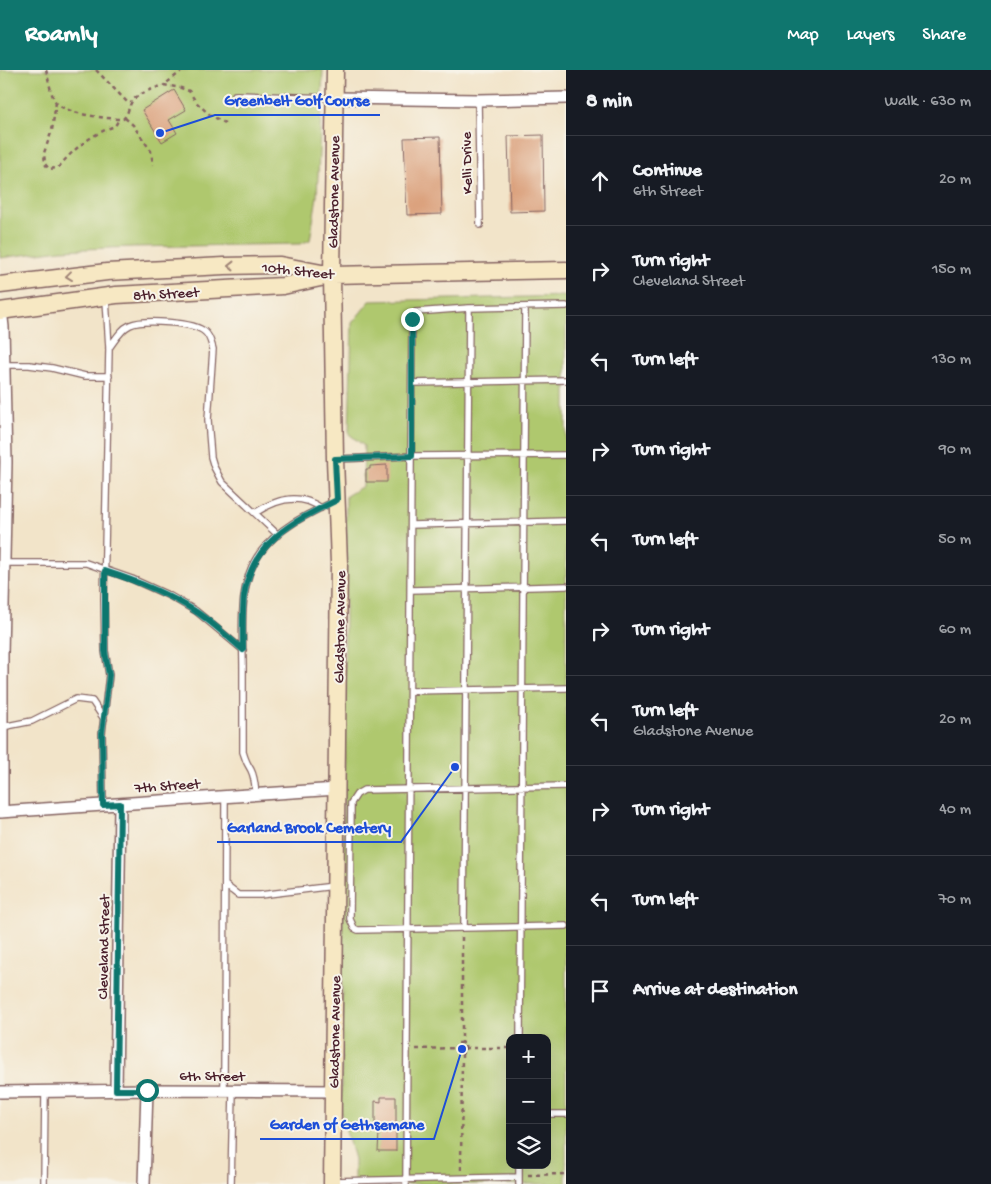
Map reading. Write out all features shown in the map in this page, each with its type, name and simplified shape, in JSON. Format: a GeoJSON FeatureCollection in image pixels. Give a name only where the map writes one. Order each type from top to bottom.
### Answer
{"type":"FeatureCollection","features":[{"type":"Feature","properties":{"kind":"street","name":"Gladstone Avenue"},"geometry":{"type":"LineString","coordinates":[[332,1182],[339,563],[332,275],[335,70]]}},
{"type":"Feature","properties":{"kind":"street"},"geometry":{"type":"LineString","coordinates":[[335,98],[478,100],[566,98]]}},
{"type":"Feature","properties":{"kind":"street","name":"10th Street"},"geometry":{"type":"LineString","coordinates":[[0,285],[106,272],[214,266],[280,265],[332,275],[566,270]]}},
{"type":"Feature","properties":{"kind":"street","name":"8th Street"},"geometry":{"type":"LineString","coordinates":[[0,310],[105,296],[283,286],[332,275]]}},
{"type":"Feature","properties":{"kind":"street"},"geometry":{"type":"LineString","coordinates":[[0,310],[4,365],[6,462],[1,812]]}},
{"type":"Feature","properties":{"kind":"street","name":"7th Street"},"geometry":{"type":"LineString","coordinates":[[1,812],[337,789]]}},
{"type":"Feature","properties":{"kind":"street","name":"Cleveland Street"},"geometry":{"type":"LineString","coordinates":[[116,1090],[120,804]]}},
{"type":"Feature","properties":{"kind":"street","name":"6th Street"},"geometry":{"type":"LineString","coordinates":[[0,1092],[116,1090],[333,1091]]}},
{"type":"Feature","properties":{"kind":"street"},"geometry":{"type":"LineString","coordinates":[[144,1184],[147,1090]]}},
{"type":"Feature","properties":{"kind":"lane"},"geometry":{"type":"LineString","coordinates":[[235,95],[335,98]]}},
{"type":"Feature","properties":{"kind":"lane","name":"Kelli Drive"},"geometry":{"type":"LineString","coordinates":[[478,100],[480,225]]}},
{"type":"Feature","properties":{"kind":"lane"},"geometry":{"type":"LineString","coordinates":[[103,805],[102,733],[109,675],[105,651],[109,348],[105,296]]}},
{"type":"Feature","properties":{"kind":"lane"},"geometry":{"type":"LineString","coordinates":[[406,1182],[412,319],[416,312],[469,308],[566,306]]}},
{"type":"Feature","properties":{"kind":"lane"},"geometry":{"type":"LineString","coordinates":[[520,1034],[525,307]]}},
{"type":"Feature","properties":{"kind":"lane"},"geometry":{"type":"LineString","coordinates":[[464,927],[469,308]]}},
{"type":"Feature","properties":{"kind":"lane"},"geometry":{"type":"LineString","coordinates":[[109,348],[121,332],[130,325],[177,323],[195,326],[205,332],[213,349],[208,420],[211,456],[217,475],[278,535]]}},
{"type":"Feature","properties":{"kind":"lane"},"geometry":{"type":"LineString","coordinates":[[4,365],[29,365],[85,376],[109,376]]}},
{"type":"Feature","properties":{"kind":"lane"},"geometry":{"type":"LineString","coordinates":[[412,383],[566,380]]}},
{"type":"Feature","properties":{"kind":"lane"},"geometry":{"type":"LineString","coordinates":[[335,459],[412,456],[565,456]]}},
{"type":"Feature","properties":{"kind":"lane"},"geometry":{"type":"LineString","coordinates":[[255,513],[270,504],[290,499],[313,502],[321,508]]}},
{"type":"Feature","properties":{"kind":"lane"},"geometry":{"type":"LineString","coordinates":[[256,795],[254,780],[245,762],[243,752],[244,596],[250,573],[259,554],[278,535],[309,514],[337,500]]}},
{"type":"Feature","properties":{"kind":"lane"},"geometry":{"type":"LineString","coordinates":[[411,525],[566,521]]}},
{"type":"Feature","properties":{"kind":"lane"},"geometry":{"type":"LineString","coordinates":[[4,563],[86,563],[132,579],[196,611],[243,650]]}},
{"type":"Feature","properties":{"kind":"lane"},"geometry":{"type":"LineString","coordinates":[[411,590],[566,586]]}},
{"type":"Feature","properties":{"kind":"lane"},"geometry":{"type":"LineString","coordinates":[[410,691],[566,688]]}},
{"type":"Feature","properties":{"kind":"lane"},"geometry":{"type":"LineString","coordinates":[[2,726],[32,721],[76,699],[92,701],[104,719]]}},
{"type":"Feature","properties":{"kind":"lane"},"geometry":{"type":"LineString","coordinates":[[566,786],[364,790],[357,794],[351,803],[350,919],[354,928],[358,930],[566,926]]}},
{"type":"Feature","properties":{"kind":"lane"},"geometry":{"type":"LineString","coordinates":[[225,797],[231,1184]]}},
{"type":"Feature","properties":{"kind":"lane"},"geometry":{"type":"LineString","coordinates":[[225,885],[238,894],[260,894],[336,885]]}},
{"type":"Feature","properties":{"kind":"lane"},"geometry":{"type":"LineString","coordinates":[[44,1184],[45,1091]]}},
{"type":"Feature","properties":{"kind":"lane"},"geometry":{"type":"LineString","coordinates":[[551,1114],[566,1114]]}},
{"type":"Feature","properties":{"kind":"lane"},"geometry":{"type":"LineString","coordinates":[[332,1182],[406,1182],[461,1178],[519,1179]]}},
{"type":"Feature","properties":{"kind":"path"},"geometry":{"type":"LineString","coordinates":[[46,70],[56,102],[52,130],[44,153],[45,164],[49,169],[58,168],[86,141],[102,131],[115,126],[119,119]]}},
{"type":"Feature","properties":{"kind":"path"},"geometry":{"type":"LineString","coordinates":[[96,70],[130,105]]}},
{"type":"Feature","properties":{"kind":"path"},"geometry":{"type":"LineString","coordinates":[[125,118],[134,99],[164,85],[183,70]]}},
{"type":"Feature","properties":{"kind":"path"},"geometry":{"type":"LineString","coordinates":[[164,85],[189,91],[210,115],[225,123]]}},
{"type":"Feature","properties":{"kind":"path"},"geometry":{"type":"LineString","coordinates":[[56,102],[66,109],[119,119],[125,118]]}},
{"type":"Feature","properties":{"kind":"path"},"geometry":{"type":"LineString","coordinates":[[125,118],[133,125],[151,151],[153,165]]}},
{"type":"Feature","properties":{"kind":"path"},"geometry":{"type":"LineString","coordinates":[[461,1178],[462,1053],[465,1053],[465,1043],[462,1043],[462,937],[464,927]]}},
{"type":"Feature","properties":{"kind":"path"},"geometry":{"type":"LineString","coordinates":[[462,1043],[458,1043],[458,1053],[462,1053]]}},
{"type":"Feature","properties":{"kind":"path"},"geometry":{"type":"LineString","coordinates":[[407,1049],[458,1048]]}},
{"type":"Feature","properties":{"kind":"path"},"geometry":{"type":"LineString","coordinates":[[465,1048],[506,1048]]}},
{"type":"Feature","properties":{"kind":"path"},"geometry":{"type":"LineString","coordinates":[[519,1179],[566,1174]]}},
{"type":"Feature","properties":{"kind":"green space"},"geometry":{"type":"Polygon","coordinates":[[[0,70],[323,70],[317,196],[310,240],[300,244],[61,250],[0,258],[0,70]]]}},
{"type":"Feature","properties":{"kind":"green space"},"geometry":{"type":"Polygon","coordinates":[[[566,296],[566,1184],[354,1184],[354,1159],[341,1114],[346,496],[363,486],[364,446],[349,434],[352,323],[370,301],[566,296]]]}},
{"type":"Feature","properties":{"kind":"building"},"geometry":{"type":"Polygon","coordinates":[[[174,90],[186,110],[169,120],[177,133],[162,142],[142,110],[174,90]]]}},
{"type":"Feature","properties":{"kind":"building"},"geometry":{"type":"Polygon","coordinates":[[[543,135],[544,211],[510,212],[508,136],[543,135]]]}},
{"type":"Feature","properties":{"kind":"building"},"geometry":{"type":"Polygon","coordinates":[[[440,137],[442,214],[407,215],[404,138],[440,137]]]}},
{"type":"Feature","properties":{"kind":"building"},"geometry":{"type":"Polygon","coordinates":[[[387,465],[387,482],[366,482],[366,469],[370,469],[370,466],[387,465]]]}},
{"type":"Feature","properties":{"kind":"building"},"geometry":{"type":"Polygon","coordinates":[[[381,1097],[396,1097],[396,1151],[378,1151],[379,1132],[375,1132],[375,1101],[381,1102],[381,1097]]]}},
{"type":"Feature","properties":{"kind":"place","name":"Greenbelt Golf Course"},"geometry":{"type":"Point","coordinates":[160,133]}},
{"type":"Feature","properties":{"kind":"place","name":"Garland Brook Cemetery"},"geometry":{"type":"Point","coordinates":[455,767]}},
{"type":"Feature","properties":{"kind":"place","name":"Garden of Gethsemane"},"geometry":{"type":"Point","coordinates":[462,1049]}},
{"type":"Feature","properties":{"kind":"route"},"geometry":{"type":"LineString","coordinates":[[147,1090],[116,1090],[120,804],[103,805],[102,733],[109,675],[105,651],[105,571],[132,579],[170,596],[196,611],[243,650],[244,596],[254,563],[265,547],[284,530],[309,514],[337,500],[335,459],[412,456],[412,319]]}}]}
